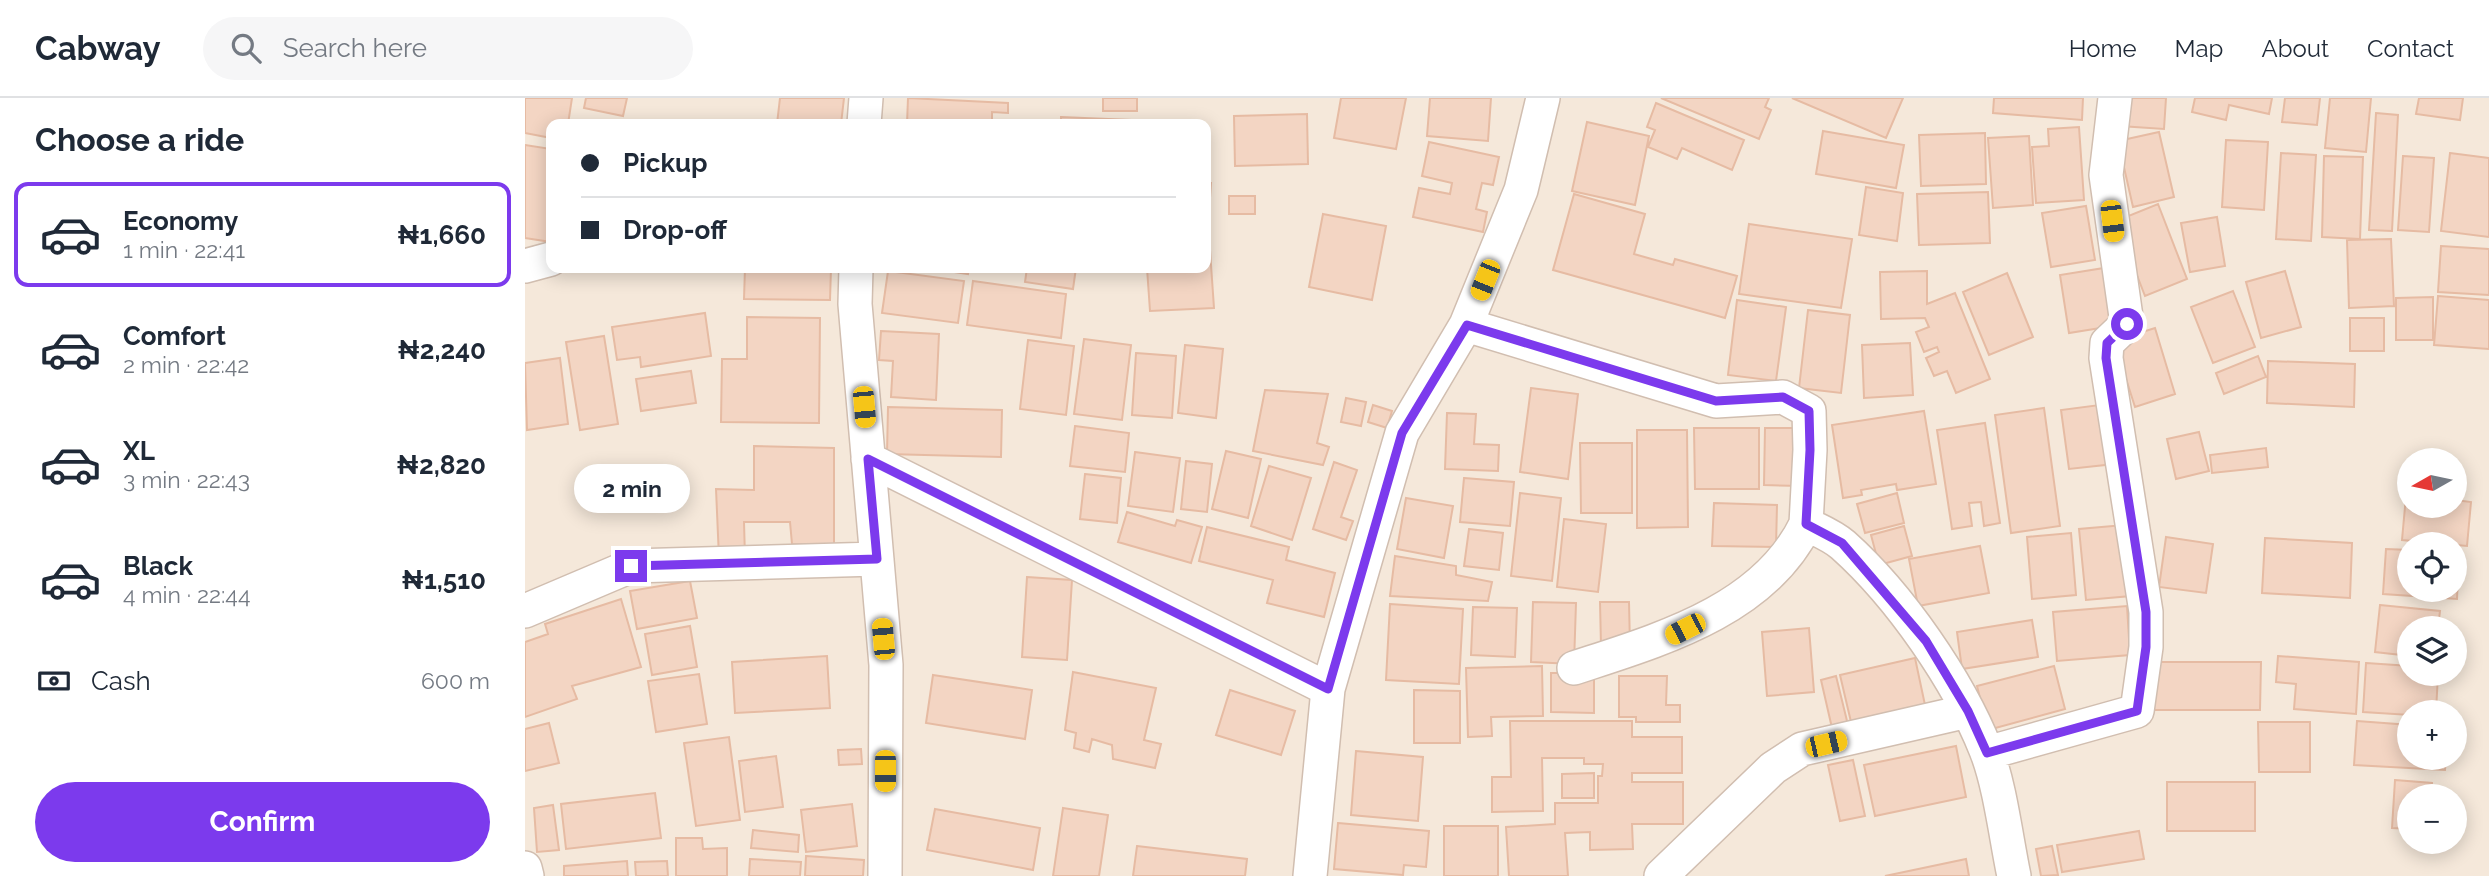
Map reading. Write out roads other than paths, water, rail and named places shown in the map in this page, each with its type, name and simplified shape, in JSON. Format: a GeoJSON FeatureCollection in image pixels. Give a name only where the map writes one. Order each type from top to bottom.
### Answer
{"type":"FeatureCollection","features":[{"type":"Feature","properties":{"kind":"street"},"geometry":{"type":"LineString","coordinates":[[864,119],[866,98]]}},
{"type":"Feature","properties":{"kind":"street"},"geometry":{"type":"LineString","coordinates":[[1310,876],[1328,689],[1402,433],[1467,325],[1521,190],[1543,98]]}},
{"type":"Feature","properties":{"kind":"street"},"geometry":{"type":"LineString","coordinates":[[1987,753],[2137,711],[2146,647],[2146,612],[2106,358],[2107,343],[2127,324],[2106,175],[2115,98]]}},
{"type":"Feature","properties":{"kind":"street"},"geometry":{"type":"LineString","coordinates":[[525,266],[546,260]]}},
{"type":"Feature","properties":{"kind":"street"},"geometry":{"type":"LineString","coordinates":[[856,273],[855,304],[885,666],[884,876]]}},
{"type":"Feature","properties":{"kind":"street"},"geometry":{"type":"LineString","coordinates":[[1467,325],[1716,401],[1783,397],[1809,411],[1806,524],[1777,568],[1723,609],[1665,639],[1574,668]]}},
{"type":"Feature","properties":{"kind":"street"},"geometry":{"type":"LineString","coordinates":[[868,459],[1328,689]]}},
{"type":"Feature","properties":{"kind":"street"},"geometry":{"type":"LineString","coordinates":[[1806,524],[1842,543],[1874,578],[1926,641],[1968,711],[1987,753],[2014,876]]}},
{"type":"Feature","properties":{"kind":"street"},"geometry":{"type":"LineString","coordinates":[[525,611],[631,566],[877,559]]}},
{"type":"Feature","properties":{"kind":"street"},"geometry":{"type":"LineString","coordinates":[[1661,876],[1773,768],[1802,749],[1968,711]]}},
{"type":"Feature","properties":{"kind":"street"},"geometry":{"type":"LineString","coordinates":[[525,868],[527,876]]}}]}
